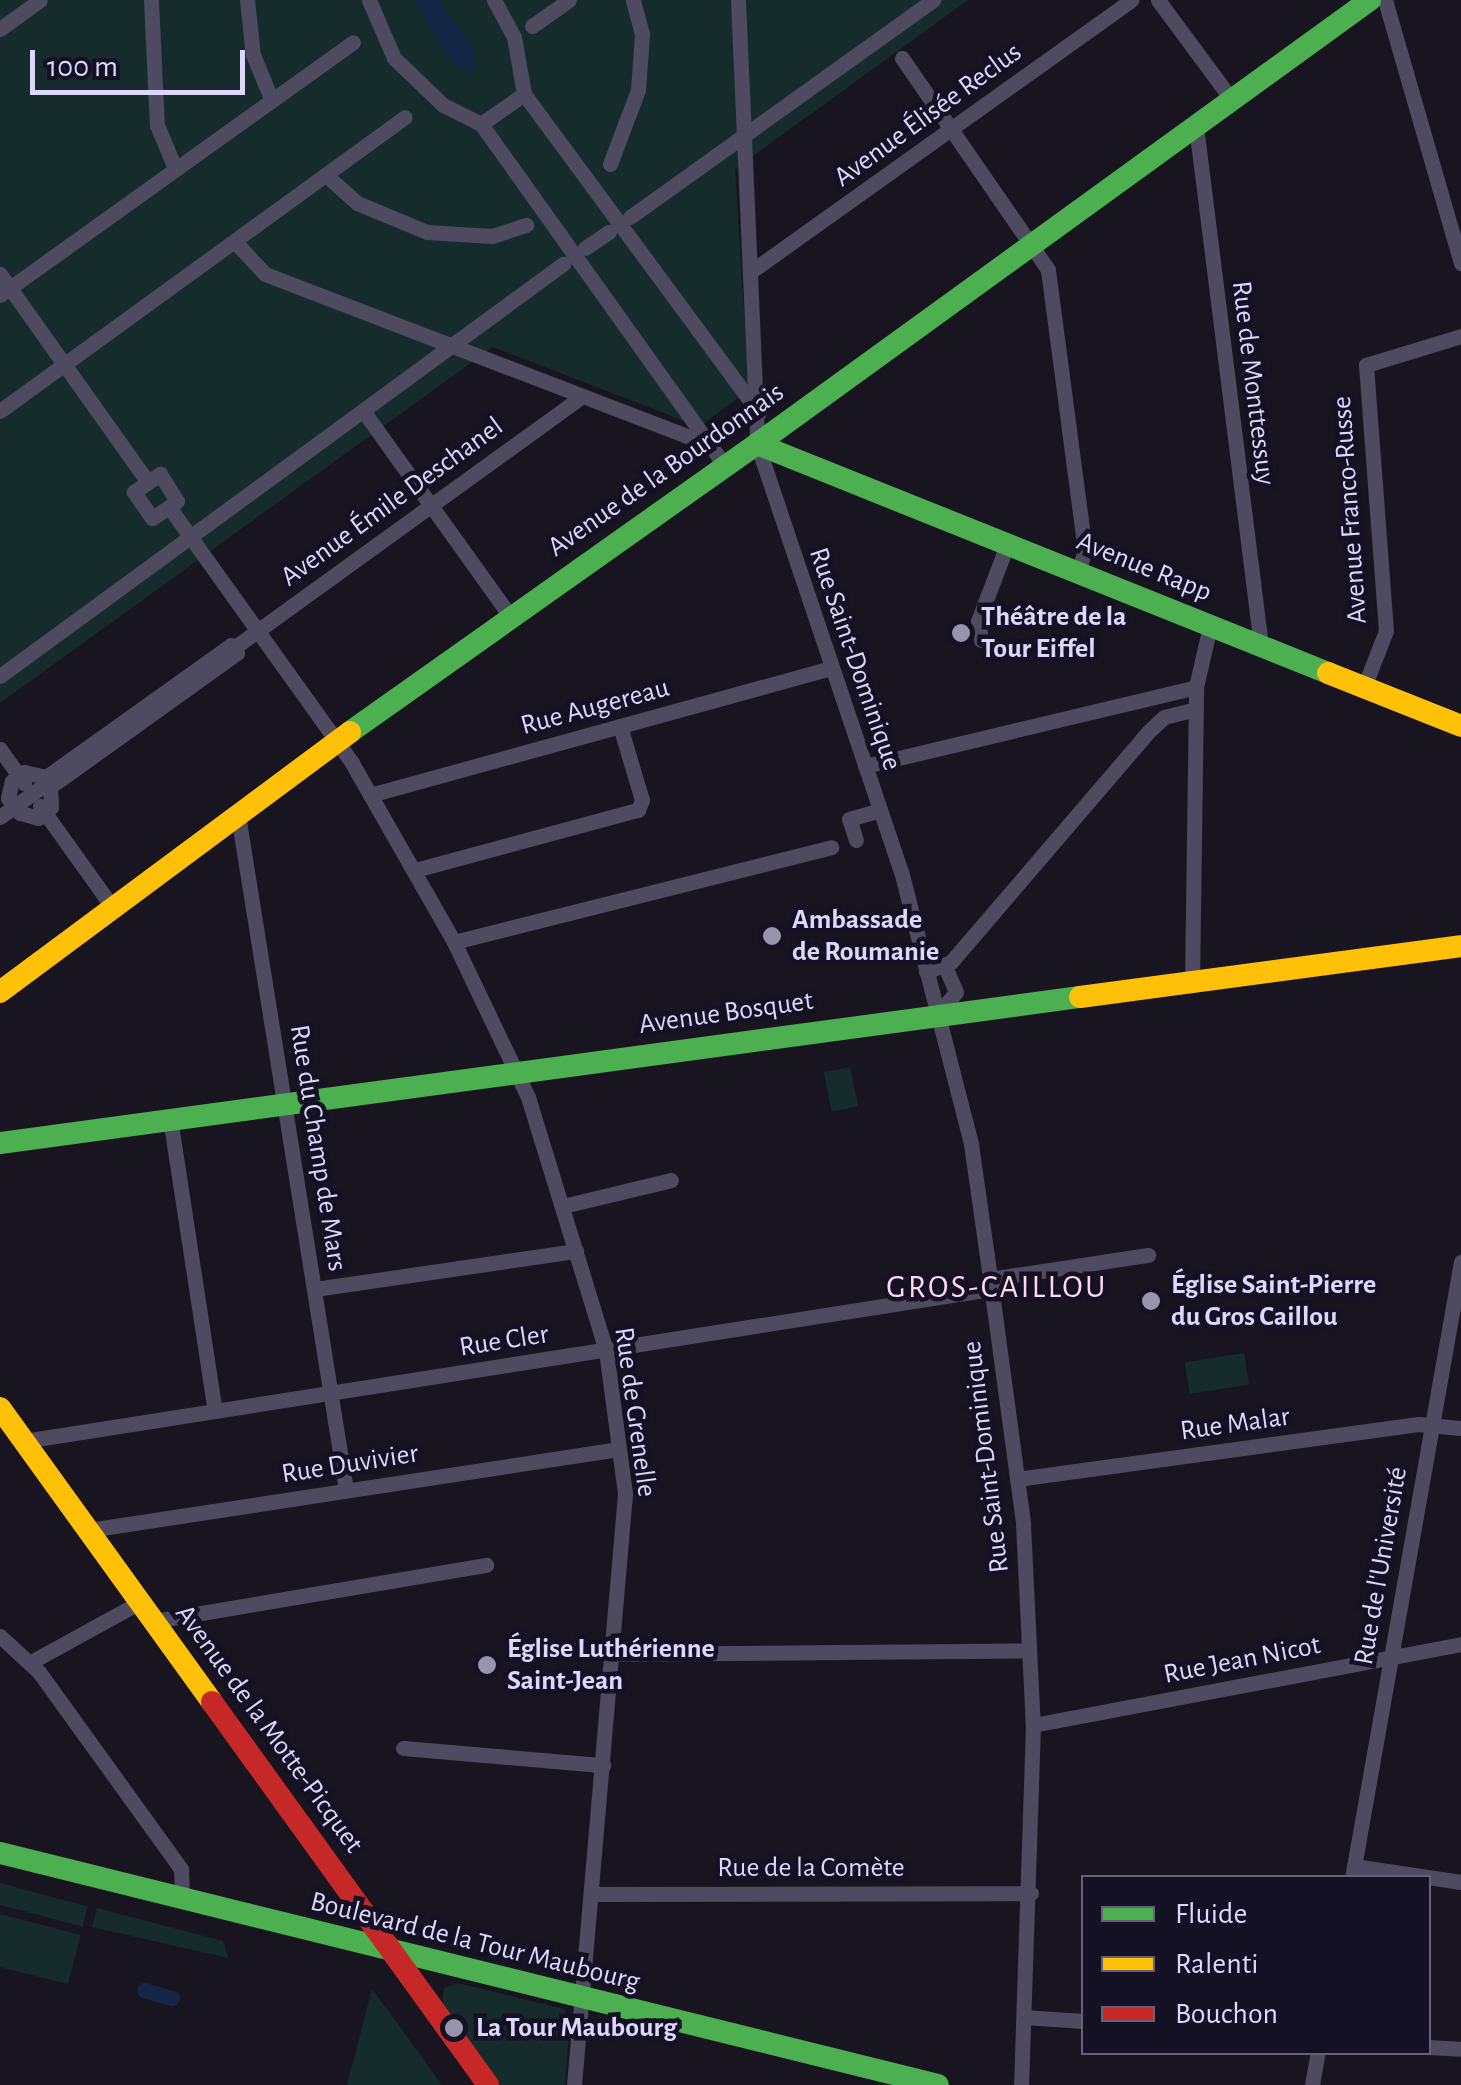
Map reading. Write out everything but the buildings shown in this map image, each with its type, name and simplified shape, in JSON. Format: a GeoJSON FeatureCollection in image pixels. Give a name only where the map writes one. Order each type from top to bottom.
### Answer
{"type":"FeatureCollection","features":[{"type":"Feature","properties":{"kind":"main road","name":"Avenue de la Bourdonnais"},"geometry":{"type":"LineString","coordinates":[[0,992],[338,741],[757,444],[1370,0]]}},
{"type":"Feature","properties":{"kind":"main road","name":"Avenue Rapp"},"geometry":{"type":"LineString","coordinates":[[757,444],[1007,546],[1081,562],[1210,626],[1261,646],[1368,676],[1461,726]]}},
{"type":"Feature","properties":{"kind":"main road","name":"Avenue Bosquet"},"geometry":{"type":"LineString","coordinates":[[0,1143],[1461,946]]}},
{"type":"Feature","properties":{"kind":"main road","name":"Avenue de la Motte-Picquet"},"geometry":{"type":"LineString","coordinates":[[0,1408],[488,2085]]}},
{"type":"Feature","properties":{"kind":"main road","name":"Boulevard de la Tour Maubourg"},"geometry":{"type":"LineString","coordinates":[[0,1853],[394,1954],[938,2085]]}},
{"type":"Feature","properties":{"kind":"street"},"geometry":{"type":"LineString","coordinates":[[0,28],[40,0]]}},
{"type":"Feature","properties":{"kind":"street"},"geometry":{"type":"LineString","coordinates":[[151,0],[157,125],[175,168]]}},
{"type":"Feature","properties":{"kind":"street"},"geometry":{"type":"LineString","coordinates":[[247,0],[254,55],[272,98]]}},
{"type":"Feature","properties":{"kind":"street"},"geometry":{"type":"LineString","coordinates":[[369,0],[382,38],[408,74],[443,105],[481,124],[725,466]]}},
{"type":"Feature","properties":{"kind":"street"},"geometry":{"type":"LineString","coordinates":[[494,0],[514,37],[524,94],[759,413]]}},
{"type":"Feature","properties":{"kind":"street"},"geometry":{"type":"LineString","coordinates":[[532,26],[569,0]]}},
{"type":"Feature","properties":{"kind":"street"},"geometry":{"type":"LineString","coordinates":[[610,164],[638,90],[642,34],[633,0]]}},
{"type":"Feature","properties":{"kind":"street"},"geometry":{"type":"LineString","coordinates":[[738,0],[754,270],[757,444]]}},
{"type":"Feature","properties":{"kind":"street"},"geometry":{"type":"LineString","coordinates":[[630,217],[933,0]]}},
{"type":"Feature","properties":{"kind":"street","name":"Avenue Élisée Reclus"},"geometry":{"type":"LineString","coordinates":[[754,270],[1132,0]]}},
{"type":"Feature","properties":{"kind":"street"},"geometry":{"type":"LineString","coordinates":[[1158,0],[1232,100]]}},
{"type":"Feature","properties":{"kind":"street"},"geometry":{"type":"LineString","coordinates":[[1385,0],[1461,264]]}},
{"type":"Feature","properties":{"kind":"street"},"geometry":{"type":"LineString","coordinates":[[169,506],[152,518],[134,492],[148,482],[3,286],[352,42]]}},
{"type":"Feature","properties":{"kind":"street"},"geometry":{"type":"LineString","coordinates":[[902,58],[1034,242],[1048,270],[1081,562]]}},
{"type":"Feature","properties":{"kind":"street"},"geometry":{"type":"LineString","coordinates":[[481,124],[524,94]]}},
{"type":"Feature","properties":{"kind":"street"},"geometry":{"type":"LineString","coordinates":[[0,411],[406,117]]}},
{"type":"Feature","properties":{"kind":"street","name":"Rue de Monttessuy"},"geometry":{"type":"LineString","coordinates":[[1196,126],[1261,646]]}},
{"type":"Feature","properties":{"kind":"street"},"geometry":{"type":"LineString","coordinates":[[327,176],[357,203],[427,232],[492,236],[526,225]]}},
{"type":"Feature","properties":{"kind":"street"},"geometry":{"type":"LineString","coordinates":[[585,248],[608,232]]}},
{"type":"Feature","properties":{"kind":"street"},"geometry":{"type":"LineString","coordinates":[[235,242],[265,274],[710,446]]}},
{"type":"Feature","properties":{"kind":"street"},"geometry":{"type":"LineString","coordinates":[[0,676],[563,264]]}},
{"type":"Feature","properties":{"kind":"street","name":"Avenue Franco-Russe"},"geometry":{"type":"LineString","coordinates":[[1368,676],[1386,632],[1366,365],[1461,336]]}},
{"type":"Feature","properties":{"kind":"street","name":"Avenue Émile Deschanel"},"geometry":{"type":"LineString","coordinates":[[0,817],[581,398]]}},
{"type":"Feature","properties":{"kind":"street"},"geometry":{"type":"LineString","coordinates":[[364,412],[511,616]]}},
{"type":"Feature","properties":{"kind":"street","name":"Rue Saint-Dominique"},"geometry":{"type":"LineString","coordinates":[[757,444],[880,810],[973,1155],[1017,1479],[1033,1725],[1031,1893],[1021,2085]]}},
{"type":"Feature","properties":{"kind":"street","name":"Rue de Grenelle"},"geometry":{"type":"LineString","coordinates":[[148,482],[160,474],[177,501],[169,506],[338,741],[454,942],[528,1097],[606,1351],[626,1494],[574,2085]]}},
{"type":"Feature","properties":{"kind":"street"},"geometry":{"type":"LineString","coordinates":[[981,640],[978,622],[1007,546]]}},
{"type":"Feature","properties":{"kind":"street"},"geometry":{"type":"LineString","coordinates":[[1192,983],[1196,687],[1210,626]]}},
{"type":"Feature","properties":{"kind":"street","name":"Avenue Émile Deschanel"},"geometry":{"type":"LineString","coordinates":[[19,776],[46,777],[233,648]]}},
{"type":"Feature","properties":{"kind":"street","name":"Avenue Émile Deschanel"},"geometry":{"type":"LineString","coordinates":[[45,812],[51,807],[50,787],[237,652],[233,648]]}},
{"type":"Feature","properties":{"kind":"street","name":"Rue Augereau"},"geometry":{"type":"LineString","coordinates":[[370,795],[832,668]]}},
{"type":"Feature","properties":{"kind":"street"},"geometry":{"type":"LineString","coordinates":[[865,766],[1196,687]]}},
{"type":"Feature","properties":{"kind":"street"},"geometry":{"type":"LineString","coordinates":[[1141,700],[1150,731]]}},
{"type":"Feature","properties":{"kind":"street"},"geometry":{"type":"LineString","coordinates":[[926,972],[946,968],[1164,716],[1196,708]]}},
{"type":"Feature","properties":{"kind":"street"},"geometry":{"type":"LineString","coordinates":[[415,870],[638,810],[642,800],[620,726]]}},
{"type":"Feature","properties":{"kind":"street"},"geometry":{"type":"LineString","coordinates":[[0,750],[113,908]]}},
{"type":"Feature","properties":{"kind":"street"},"geometry":{"type":"LineString","coordinates":[[19,776],[8,798],[14,806],[38,818],[45,812]]}},
{"type":"Feature","properties":{"kind":"street"},"geometry":{"type":"LineString","coordinates":[[856,840],[849,819],[880,810]]}},
{"type":"Feature","properties":{"kind":"street","name":"Rue du Champ de Mars"},"geometry":{"type":"LineString","coordinates":[[238,814],[346,1490]]}},
{"type":"Feature","properties":{"kind":"street"},"geometry":{"type":"LineString","coordinates":[[454,942],[832,846]]}},
{"type":"Feature","properties":{"kind":"street"},"geometry":{"type":"LineString","coordinates":[[936,1016],[956,992],[946,968]]}},
{"type":"Feature","properties":{"kind":"street"},"geometry":{"type":"LineString","coordinates":[[170,1118],[215,1412]]}},
{"type":"Feature","properties":{"kind":"street"},"geometry":{"type":"LineString","coordinates":[[563,1206],[671,1180]]}},
{"type":"Feature","properties":{"kind":"street"},"geometry":{"type":"LineString","coordinates":[[315,1289],[576,1252]]}},
{"type":"Feature","properties":{"kind":"street","name":"Rue Cler"},"geometry":{"type":"LineString","coordinates":[[24,1441],[606,1351],[1148,1255]]}},
{"type":"Feature","properties":{"kind":"street","name":"Rue de l'Université"},"geometry":{"type":"LineString","coordinates":[[1353,1872],[1461,1262]]}},
{"type":"Feature","properties":{"kind":"street","name":"Rue Malar"},"geometry":{"type":"LineString","coordinates":[[1017,1479],[1432,1424],[1461,1428]]}},
{"type":"Feature","properties":{"kind":"street","name":"Rue Duvivier"},"geometry":{"type":"LineString","coordinates":[[88,1530],[619,1449]]}},
{"type":"Feature","properties":{"kind":"street"},"geometry":{"type":"LineString","coordinates":[[154,1622],[486,1565]]}},
{"type":"Feature","properties":{"kind":"street"},"geometry":{"type":"LineString","coordinates":[[31,1662],[140,1602]]}},
{"type":"Feature","properties":{"kind":"street"},"geometry":{"type":"LineString","coordinates":[[0,1636],[31,1662],[181,1869],[182,1900]]}},
{"type":"Feature","properties":{"kind":"street","name":"Rue Jean Nicot"},"geometry":{"type":"LineString","coordinates":[[1033,1725],[1461,1644]]}},
{"type":"Feature","properties":{"kind":"street"},"geometry":{"type":"LineString","coordinates":[[612,1654],[1029,1650]]}},
{"type":"Feature","properties":{"kind":"street"},"geometry":{"type":"LineString","coordinates":[[403,1748],[603,1765]]}},
{"type":"Feature","properties":{"kind":"street"},"geometry":{"type":"LineString","coordinates":[[1353,1872],[1385,1875]]}},
{"type":"Feature","properties":{"kind":"street"},"geometry":{"type":"LineString","coordinates":[[1431,1879],[1461,1882]]}},
{"type":"Feature","properties":{"kind":"street","name":"Rue de la Comète"},"geometry":{"type":"LineString","coordinates":[[592,1894],[1031,1893]]}},
{"type":"Feature","properties":{"kind":"street"},"geometry":{"type":"LineString","coordinates":[[1024,2017],[1081,2021]]}},
{"type":"Feature","properties":{"kind":"street"},"geometry":{"type":"LineString","coordinates":[[1431,2047],[1461,2049]]}},
{"type":"Feature","properties":{"kind":"street"},"geometry":{"type":"LineString","coordinates":[[1312,2085],[1317,2055]]}},
{"type":"Feature","properties":{"kind":"green space"},"geometry":{"type":"Polygon","coordinates":[[[0,0],[968,0],[735,169],[749,389],[700,427],[493,347],[0,703],[0,0]]]}},
{"type":"Feature","properties":{"kind":"green space"},"geometry":{"type":"Polygon","coordinates":[[[850,1067],[858,1106],[832,1112],[824,1073],[850,1067]]]}},
{"type":"Feature","properties":{"kind":"green space"},"geometry":{"type":"Polygon","coordinates":[[[1244,1353],[1249,1385],[1190,1394],[1185,1362],[1244,1353]]]}},
{"type":"Feature","properties":{"kind":"green space"},"geometry":{"type":"Polygon","coordinates":[[[0,1883],[88,1907],[82,1927],[0,1905],[0,1883]]]}},
{"type":"Feature","properties":{"kind":"green space"},"geometry":{"type":"Polygon","coordinates":[[[97,1908],[223,1941],[228,1958],[92,1927],[97,1908]]]}},
{"type":"Feature","properties":{"kind":"green space"},"geometry":{"type":"Polygon","coordinates":[[[0,1914],[81,1935],[68,1984],[0,1967],[0,1914]]]}},
{"type":"Feature","properties":{"kind":"green space"},"geometry":{"type":"Polygon","coordinates":[[[458,1983],[564,2009],[570,2021],[565,2085],[501,2085],[442,2003],[444,1988],[458,1983]]]}},
{"type":"Feature","properties":{"kind":"green space"},"geometry":{"type":"Polygon","coordinates":[[[372,1989],[403,2031],[442,2085],[347,2085],[372,1989]]]}},
{"type":"Feature","properties":{"kind":"water"},"geometry":{"type":"Polygon","coordinates":[[[414,0],[439,0],[473,46],[475,72],[452,62],[414,0]]]}},
{"type":"Feature","properties":{"kind":"waterway"},"geometry":{"type":"LineString","coordinates":[[144,1990],[172,1998]]}},
{"type":"Feature","properties":{"kind":"traffic: fast"},"geometry":{"type":"LineString","coordinates":[[757,444],[1370,0]]}},
{"type":"Feature","properties":{"kind":"traffic: fast"},"geometry":{"type":"LineString","coordinates":[[350,732],[757,444],[1328,673]]}},
{"type":"Feature","properties":{"kind":"traffic: fast"},"geometry":{"type":"LineString","coordinates":[[0,1143],[1080,997]]}},
{"type":"Feature","properties":{"kind":"traffic: fast"},"geometry":{"type":"LineString","coordinates":[[0,1853],[938,2085]]}},
{"type":"Feature","properties":{"kind":"traffic: slow"},"geometry":{"type":"LineString","coordinates":[[1328,673],[1461,726]]}},
{"type":"Feature","properties":{"kind":"traffic: slow"},"geometry":{"type":"LineString","coordinates":[[0,992],[350,732]]}},
{"type":"Feature","properties":{"kind":"traffic: slow"},"geometry":{"type":"LineString","coordinates":[[1080,997],[1461,946]]}},
{"type":"Feature","properties":{"kind":"traffic: slow"},"geometry":{"type":"LineString","coordinates":[[0,1408],[212,1702]]}},
{"type":"Feature","properties":{"kind":"traffic: jam"},"geometry":{"type":"LineString","coordinates":[[212,1702],[488,2085]]}},
{"type":"Feature","properties":{"kind":"place","name":"Théâtre de la Tour Eiffel"},"geometry":{"type":"Point","coordinates":[961,633]}},
{"type":"Feature","properties":{"kind":"place","name":"Ambassade de Roumanie"},"geometry":{"type":"Point","coordinates":[772,936]}},
{"type":"Feature","properties":{"kind":"place","name":"Église Saint-Pierre du Gros Caillou"},"geometry":{"type":"Point","coordinates":[1151,1301]}},
{"type":"Feature","properties":{"kind":"place","name":"Église Luthérienne Saint-Jean"},"geometry":{"type":"Point","coordinates":[487,1665]}},
{"type":"Feature","properties":{"kind":"place","name":"La Tour Maubourg"},"geometry":{"type":"Point","coordinates":[454,2028]}},
{"type":"Feature","properties":{"kind":"district","name":"GROS-CAILLOU"},"geometry":{"type":"Point","coordinates":[997,1287]}}]}
